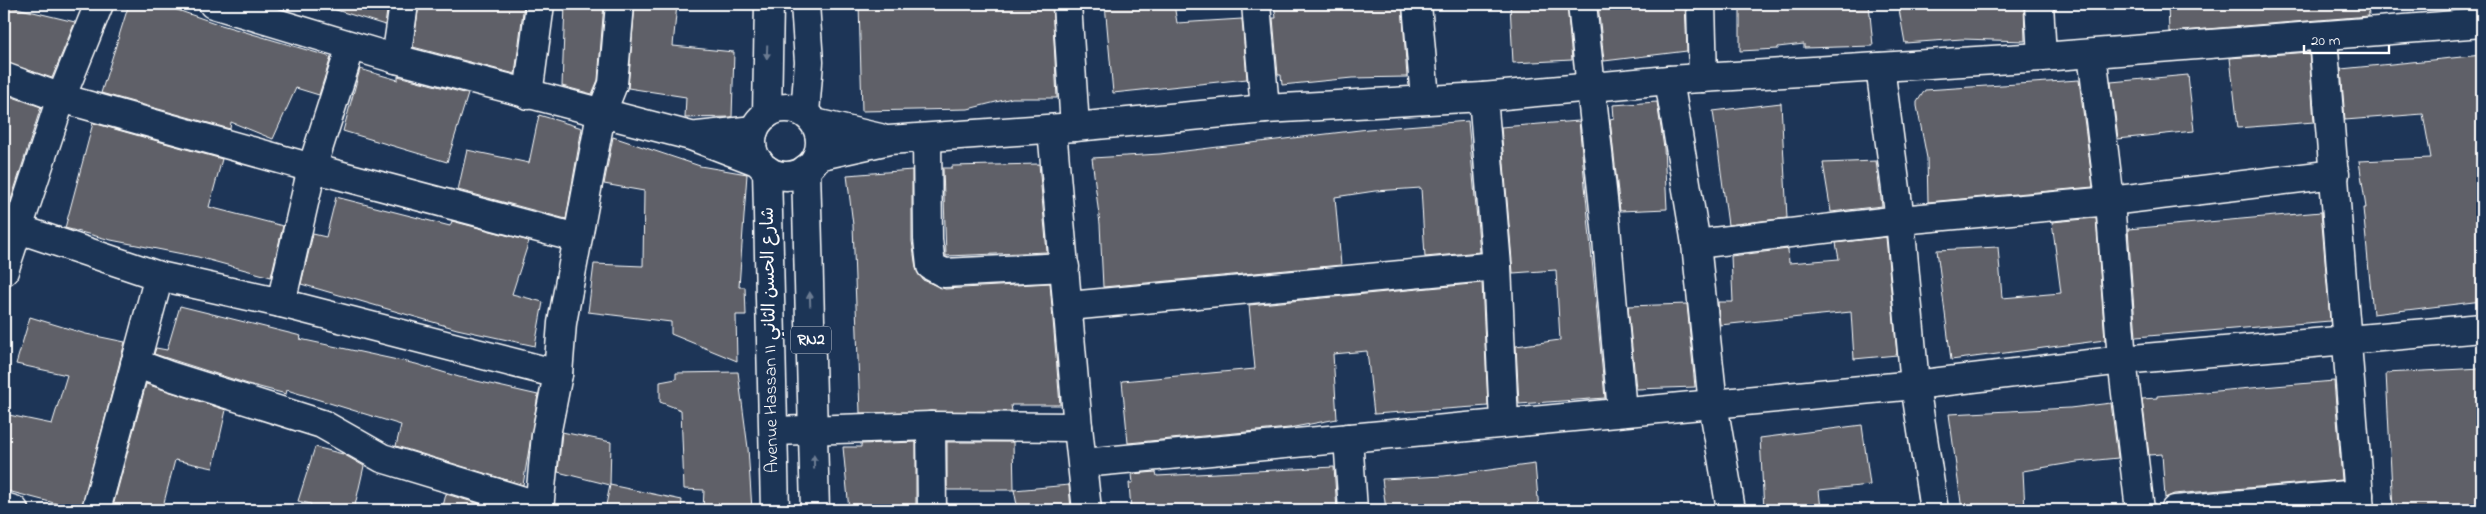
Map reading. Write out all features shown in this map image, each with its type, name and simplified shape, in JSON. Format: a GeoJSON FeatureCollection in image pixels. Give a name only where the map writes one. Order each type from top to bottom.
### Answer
{"type":"FeatureCollection","features":[{"type":"Feature","properties":{"kind":"street"},"geometry":{"type":"LineString","coordinates":[[4,271],[10,227],[99,4]]}},
{"type":"Feature","properties":{"kind":"street"},"geometry":{"type":"LineString","coordinates":[[213,4],[247,9],[351,46],[396,59],[691,136],[763,166],[777,174],[787,176],[811,163],[889,140],[1064,128],[1265,109],[1483,97],[1669,80],[2092,54],[2482,23]]}},
{"type":"Feature","properties":{"kind":"street"},"geometry":{"type":"LineString","coordinates":[[396,59],[404,4]]}},
{"type":"Feature","properties":{"kind":"street"},"geometry":{"type":"LineString","coordinates":[[528,95],[540,4]]}},
{"type":"Feature","properties":{"kind":"street"},"geometry":{"type":"LineString","coordinates":[[134,363],[322,424],[382,458],[539,508],[546,435],[558,374],[562,323],[601,114],[613,84],[620,4]]}},
{"type":"Feature","properties":{"kind":"street","name":"RN2"},"geometry":{"type":"LineString","coordinates":[[763,166],[753,147],[760,122],[769,4]]}},
{"type":"Feature","properties":{"kind":"street","name":"RN2"},"geometry":{"type":"LineString","coordinates":[[805,4],[810,118],[819,134],[811,163],[815,510]]}},
{"type":"Feature","properties":{"kind":"street"},"geometry":{"type":"LineString","coordinates":[[1067,4],[1064,128],[1066,267],[1078,427],[1088,510]]}},
{"type":"Feature","properties":{"kind":"street"},"geometry":{"type":"LineString","coordinates":[[1256,4],[1265,109]]}},
{"type":"Feature","properties":{"kind":"street"},"geometry":{"type":"LineString","coordinates":[[1417,4],[1425,99]]}},
{"type":"Feature","properties":{"kind":"street"},"geometry":{"type":"LineString","coordinates":[[1582,4],[1606,227],[1622,412]]}},
{"type":"Feature","properties":{"kind":"street"},"geometry":{"type":"LineString","coordinates":[[1701,4],[1704,78]]}},
{"type":"Feature","properties":{"kind":"street"},"geometry":{"type":"LineString","coordinates":[[2039,4],[2042,57]]}},
{"type":"Feature","properties":{"kind":"street"},"geometry":{"type":"LineString","coordinates":[[2175,510],[2359,502],[2323,37]]}},
{"type":"Feature","properties":{"kind":"street"},"geometry":{"type":"LineString","coordinates":[[281,303],[312,168],[351,46]]}},
{"type":"Feature","properties":{"kind":"street"},"geometry":{"type":"LineString","coordinates":[[2092,54],[2110,201],[2122,360],[2140,510]]}},
{"type":"Feature","properties":{"kind":"street"},"geometry":{"type":"LineString","coordinates":[[1880,67],[1900,220],[1915,385],[1934,510]]}},
{"type":"Feature","properties":{"kind":"street"},"geometry":{"type":"LineString","coordinates":[[4,77],[61,98],[312,168],[578,238]]}},
{"type":"Feature","properties":{"kind":"street"},"geometry":{"type":"LineString","coordinates":[[1669,80],[1696,244],[1713,404],[1731,510]]}},
{"type":"Feature","properties":{"kind":"street"},"geometry":{"type":"LineString","coordinates":[[1483,97],[1497,266],[1504,422]]}},
{"type":"Feature","properties":{"kind":"street"},"geometry":{"type":"LineString","coordinates":[[691,136],[760,122],[779,108],[793,108],[810,118],[889,140]]}},
{"type":"Feature","properties":{"kind":"street"},"geometry":{"type":"LineString","coordinates":[[927,138],[928,239],[931,266],[944,273],[1066,267]]}},
{"type":"Feature","properties":{"kind":"street","name":"Avenue Hassan II شارع الحسن الثاني"},"geometry":{"type":"LineString","coordinates":[[763,166],[774,431],[775,510]]}},
{"type":"Feature","properties":{"kind":"street"},"geometry":{"type":"LineString","coordinates":[[1696,244],[1900,220],[2110,201],[2335,174]]}},
{"type":"Feature","properties":{"kind":"street"},"geometry":{"type":"LineString","coordinates":[[10,227],[159,276],[281,303],[558,374]]}},
{"type":"Feature","properties":{"kind":"street"},"geometry":{"type":"LineString","coordinates":[[1069,306],[1497,266]]}},
{"type":"Feature","properties":{"kind":"street"},"geometry":{"type":"LineString","coordinates":[[96,510],[134,363],[159,276]]}},
{"type":"Feature","properties":{"kind":"street"},"geometry":{"type":"LineString","coordinates":[[1083,463],[1504,422],[1915,385],[2122,360],[2482,328]]}},
{"type":"Feature","properties":{"kind":"street"},"geometry":{"type":"LineString","coordinates":[[931,426],[932,510]]}},
{"type":"Feature","properties":{"kind":"street"},"geometry":{"type":"LineString","coordinates":[[774,431],[931,426],[1078,427]]}},
{"type":"Feature","properties":{"kind":"street"},"geometry":{"type":"LineString","coordinates":[[1348,438],[1353,510]]}},
{"type":"Feature","properties":{"kind":"street"},"geometry":{"type":"LineString","coordinates":[[4,507],[14,510]]}},
{"type":"Feature","properties":{"kind":"building"},"geometry":{"type":"Polygon","coordinates":[[[129,4],[160,4],[218,24],[331,57],[319,95],[296,88],[273,139],[231,122],[230,129],[101,93],[129,4]]]}},
{"type":"Feature","properties":{"kind":"building"},"geometry":{"type":"Polygon","coordinates":[[[334,4],[388,4],[385,25],[333,9],[334,4]]]}},
{"type":"Feature","properties":{"kind":"building"},"geometry":{"type":"Polygon","coordinates":[[[419,4],[524,4],[515,74],[413,47],[419,4]]]}},
{"type":"Feature","properties":{"kind":"building"},"geometry":{"type":"Polygon","coordinates":[[[565,4],[604,4],[598,80],[592,94],[562,86],[565,4]]]}},
{"type":"Feature","properties":{"kind":"building"},"geometry":{"type":"Polygon","coordinates":[[[635,4],[677,4],[673,46],[734,52],[732,117],[685,118],[686,97],[628,88],[635,4]]]}},
{"type":"Feature","properties":{"kind":"building"},"geometry":{"type":"Polygon","coordinates":[[[859,4],[1052,4],[1057,98],[1012,98],[968,109],[862,111],[859,4]]]}},
{"type":"Feature","properties":{"kind":"building"},"geometry":{"type":"Polygon","coordinates":[[[1105,4],[1174,4],[1177,23],[1242,19],[1247,79],[1113,93],[1105,4]]]}},
{"type":"Feature","properties":{"kind":"building"},"geometry":{"type":"Polygon","coordinates":[[[1274,4],[1402,4],[1407,77],[1352,78],[1282,85],[1281,75],[1278,75],[1273,18],[1276,18],[1274,4]]]}},
{"type":"Feature","properties":{"kind":"building"},"geometry":{"type":"Polygon","coordinates":[[[1510,4],[1567,4],[1572,60],[1513,63],[1510,4]]]}},
{"type":"Feature","properties":{"kind":"building"},"geometry":{"type":"Polygon","coordinates":[[[1598,4],[1685,4],[1687,51],[1604,61],[1598,4]]]}},
{"type":"Feature","properties":{"kind":"building"},"geometry":{"type":"Polygon","coordinates":[[[1740,4],[1869,4],[1873,46],[1804,48],[1804,44],[1778,47],[1778,49],[1740,51],[1740,4]]]}},
{"type":"Feature","properties":{"kind":"building"},"geometry":{"type":"Polygon","coordinates":[[[1898,4],[2024,4],[2025,41],[1962,39],[1905,43],[1898,4]]]}},
{"type":"Feature","properties":{"kind":"building"},"geometry":{"type":"Polygon","coordinates":[[[2168,4],[2368,4],[2369,16],[2169,32],[2168,4]]]}},
{"type":"Feature","properties":{"kind":"building"},"geometry":{"type":"Polygon","coordinates":[[[4,5],[75,22],[52,78],[4,62],[4,5]]]}},
{"type":"Feature","properties":{"kind":"building"},"geometry":{"type":"Polygon","coordinates":[[[2309,52],[2314,122],[2238,128],[2230,58],[2309,52]]]}},
{"type":"Feature","properties":{"kind":"building"},"geometry":{"type":"Polygon","coordinates":[[[2482,55],[2482,301],[2373,314],[2363,208],[2366,208],[2359,161],[2431,158],[2423,114],[2345,120],[2341,69],[2482,55]]]}},
{"type":"Feature","properties":{"kind":"building"},"geometry":{"type":"Polygon","coordinates":[[[360,69],[398,80],[398,76],[468,94],[447,162],[343,131],[360,69]]]}},
{"type":"Feature","properties":{"kind":"building"},"geometry":{"type":"Polygon","coordinates":[[[2188,75],[2194,131],[2118,139],[2111,82],[2188,75]]]}},
{"type":"Feature","properties":{"kind":"building"},"geometry":{"type":"Polygon","coordinates":[[[2079,80],[2093,187],[1928,202],[1927,158],[1917,106],[1917,102],[1925,90],[2079,80]]]}},
{"type":"Feature","properties":{"kind":"building"},"geometry":{"type":"Polygon","coordinates":[[[4,94],[41,107],[8,209],[4,209],[4,94]]]}},
{"type":"Feature","properties":{"kind":"building"},"geometry":{"type":"Polygon","coordinates":[[[1657,102],[1664,148],[1667,209],[1620,211],[1610,119],[1614,118],[1613,105],[1657,102]]]}},
{"type":"Feature","properties":{"kind":"building"},"geometry":{"type":"Polygon","coordinates":[[[1781,103],[1787,218],[1728,225],[1713,111],[1781,103]]]}},
{"type":"Feature","properties":{"kind":"building"},"geometry":{"type":"Polygon","coordinates":[[[539,115],[582,128],[566,219],[458,190],[467,150],[529,163],[539,115]]]}},
{"type":"Feature","properties":{"kind":"building"},"geometry":{"type":"Polygon","coordinates":[[[1468,121],[1480,252],[1425,257],[1421,188],[1375,191],[1335,197],[1341,265],[1103,287],[1100,224],[1092,158],[1160,154],[1368,129],[1468,121]]]}},
{"type":"Feature","properties":{"kind":"building"},"geometry":{"type":"Polygon","coordinates":[[[1579,121],[1605,398],[1519,404],[1516,346],[1560,340],[1556,270],[1513,273],[1501,127],[1579,121]]]}},
{"type":"Feature","properties":{"kind":"building"},"geometry":{"type":"Polygon","coordinates":[[[93,123],[222,159],[209,207],[283,226],[271,277],[198,257],[111,240],[65,228],[93,123]]]}},
{"type":"Feature","properties":{"kind":"building"},"geometry":{"type":"Polygon","coordinates":[[[613,137],[700,166],[747,174],[739,287],[745,287],[746,315],[736,315],[737,361],[671,334],[671,322],[588,312],[594,264],[643,266],[644,191],[604,184],[613,137]]]}},
{"type":"Feature","properties":{"kind":"building"},"geometry":{"type":"Polygon","coordinates":[[[1876,161],[1882,206],[1831,212],[1823,163],[1876,161]]]}},
{"type":"Feature","properties":{"kind":"building"},"geometry":{"type":"Polygon","coordinates":[[[1039,164],[1047,252],[946,256],[943,168],[952,168],[952,166],[1039,164]]]}},
{"type":"Feature","properties":{"kind":"building"},"geometry":{"type":"Polygon","coordinates":[[[912,170],[912,241],[916,268],[923,280],[945,289],[1050,283],[1060,405],[1011,405],[1012,411],[860,413],[853,225],[847,175],[912,170]]]}},
{"type":"Feature","properties":{"kind":"building"},"geometry":{"type":"Polygon","coordinates":[[[336,197],[450,226],[452,221],[529,241],[512,294],[543,302],[535,346],[457,329],[301,284],[313,234],[326,237],[336,197]]]}},
{"type":"Feature","properties":{"kind":"building"},"geometry":{"type":"Polygon","coordinates":[[[2321,212],[2330,321],[2136,337],[2128,229],[2321,212]]]}},
{"type":"Feature","properties":{"kind":"building"},"geometry":{"type":"Polygon","coordinates":[[[2096,218],[2105,340],[1951,360],[1937,250],[1998,247],[2002,298],[2061,293],[2052,222],[2096,218]]]}},
{"type":"Feature","properties":{"kind":"building"},"geometry":{"type":"Polygon","coordinates":[[[1886,237],[1897,355],[1854,359],[1851,312],[1720,325],[1718,302],[1733,302],[1731,256],[1788,249],[1789,263],[1839,259],[1836,243],[1886,237]]]}},
{"type":"Feature","properties":{"kind":"building"},"geometry":{"type":"Polygon","coordinates":[[[1482,283],[1488,406],[1374,414],[1367,351],[1333,354],[1337,419],[1289,428],[1128,443],[1122,381],[1255,369],[1249,305],[1482,283]]]}},
{"type":"Feature","properties":{"kind":"building"},"geometry":{"type":"Polygon","coordinates":[[[1687,304],[1695,387],[1636,389],[1628,306],[1687,304]]]}},
{"type":"Feature","properties":{"kind":"building"},"geometry":{"type":"Polygon","coordinates":[[[180,306],[301,336],[300,339],[416,364],[459,377],[538,395],[523,485],[396,446],[401,425],[287,390],[286,394],[248,384],[154,354],[156,348],[167,350],[180,306]]]}},
{"type":"Feature","properties":{"kind":"building"},"geometry":{"type":"Polygon","coordinates":[[[30,317],[86,334],[125,342],[81,510],[4,490],[4,414],[52,424],[67,375],[16,364],[30,317]]]}},
{"type":"Feature","properties":{"kind":"building"},"geometry":{"type":"Polygon","coordinates":[[[2482,368],[2482,510],[2393,510],[2386,373],[2482,368]]]}},
{"type":"Feature","properties":{"kind":"building"},"geometry":{"type":"Polygon","coordinates":[[[738,372],[748,448],[752,510],[703,510],[704,490],[684,489],[681,410],[660,402],[660,382],[676,379],[676,373],[738,372]]]}},
{"type":"Feature","properties":{"kind":"building"},"geometry":{"type":"Polygon","coordinates":[[[2334,381],[2342,480],[2174,494],[2165,498],[2162,454],[2149,455],[2142,399],[2157,398],[2157,396],[2334,381]]]}},
{"type":"Feature","properties":{"kind":"building"},"geometry":{"type":"Polygon","coordinates":[[[146,384],[226,410],[213,468],[175,460],[162,510],[112,510],[146,384]]]}},
{"type":"Feature","properties":{"kind":"building"},"geometry":{"type":"Polygon","coordinates":[[[2111,403],[2118,458],[2077,462],[2023,471],[2025,510],[1962,510],[1949,414],[2070,408],[2111,403]]]}},
{"type":"Feature","properties":{"kind":"building"},"geometry":{"type":"Polygon","coordinates":[[[1862,425],[1870,485],[1819,490],[1821,510],[1764,510],[1760,438],[1862,425]]]}},
{"type":"Feature","properties":{"kind":"building"},"geometry":{"type":"Polygon","coordinates":[[[562,432],[611,442],[610,485],[558,472],[562,432]]]}},
{"type":"Feature","properties":{"kind":"building"},"geometry":{"type":"Polygon","coordinates":[[[916,442],[916,510],[849,510],[843,447],[861,447],[861,444],[916,442]]]}},
{"type":"Feature","properties":{"kind":"building"},"geometry":{"type":"Polygon","coordinates":[[[947,442],[1013,442],[1014,490],[947,490],[947,442]]]}},
{"type":"Feature","properties":{"kind":"building"},"geometry":{"type":"Polygon","coordinates":[[[315,447],[343,454],[364,466],[354,510],[309,510],[311,504],[298,501],[315,447]]]}},
{"type":"Feature","properties":{"kind":"building"},"geometry":{"type":"Polygon","coordinates":[[[1535,464],[1539,510],[1386,510],[1382,479],[1444,476],[1535,464]]]}},
{"type":"Feature","properties":{"kind":"building"},"geometry":{"type":"Polygon","coordinates":[[[1334,467],[1337,510],[1131,510],[1129,483],[1133,483],[1132,474],[1156,472],[1157,476],[1334,467]]]}},
{"type":"Feature","properties":{"kind":"building"},"geometry":{"type":"Polygon","coordinates":[[[610,485],[682,500],[681,510],[605,510],[610,485]]]}},
{"type":"Feature","properties":{"kind":"building"},"geometry":{"type":"Polygon","coordinates":[[[1069,485],[1071,510],[1018,510],[1014,490],[1069,485]]]}},
{"type":"Feature","properties":{"kind":"building"},"geometry":{"type":"Polygon","coordinates":[[[446,494],[500,510],[442,510],[446,494]]]}}]}
